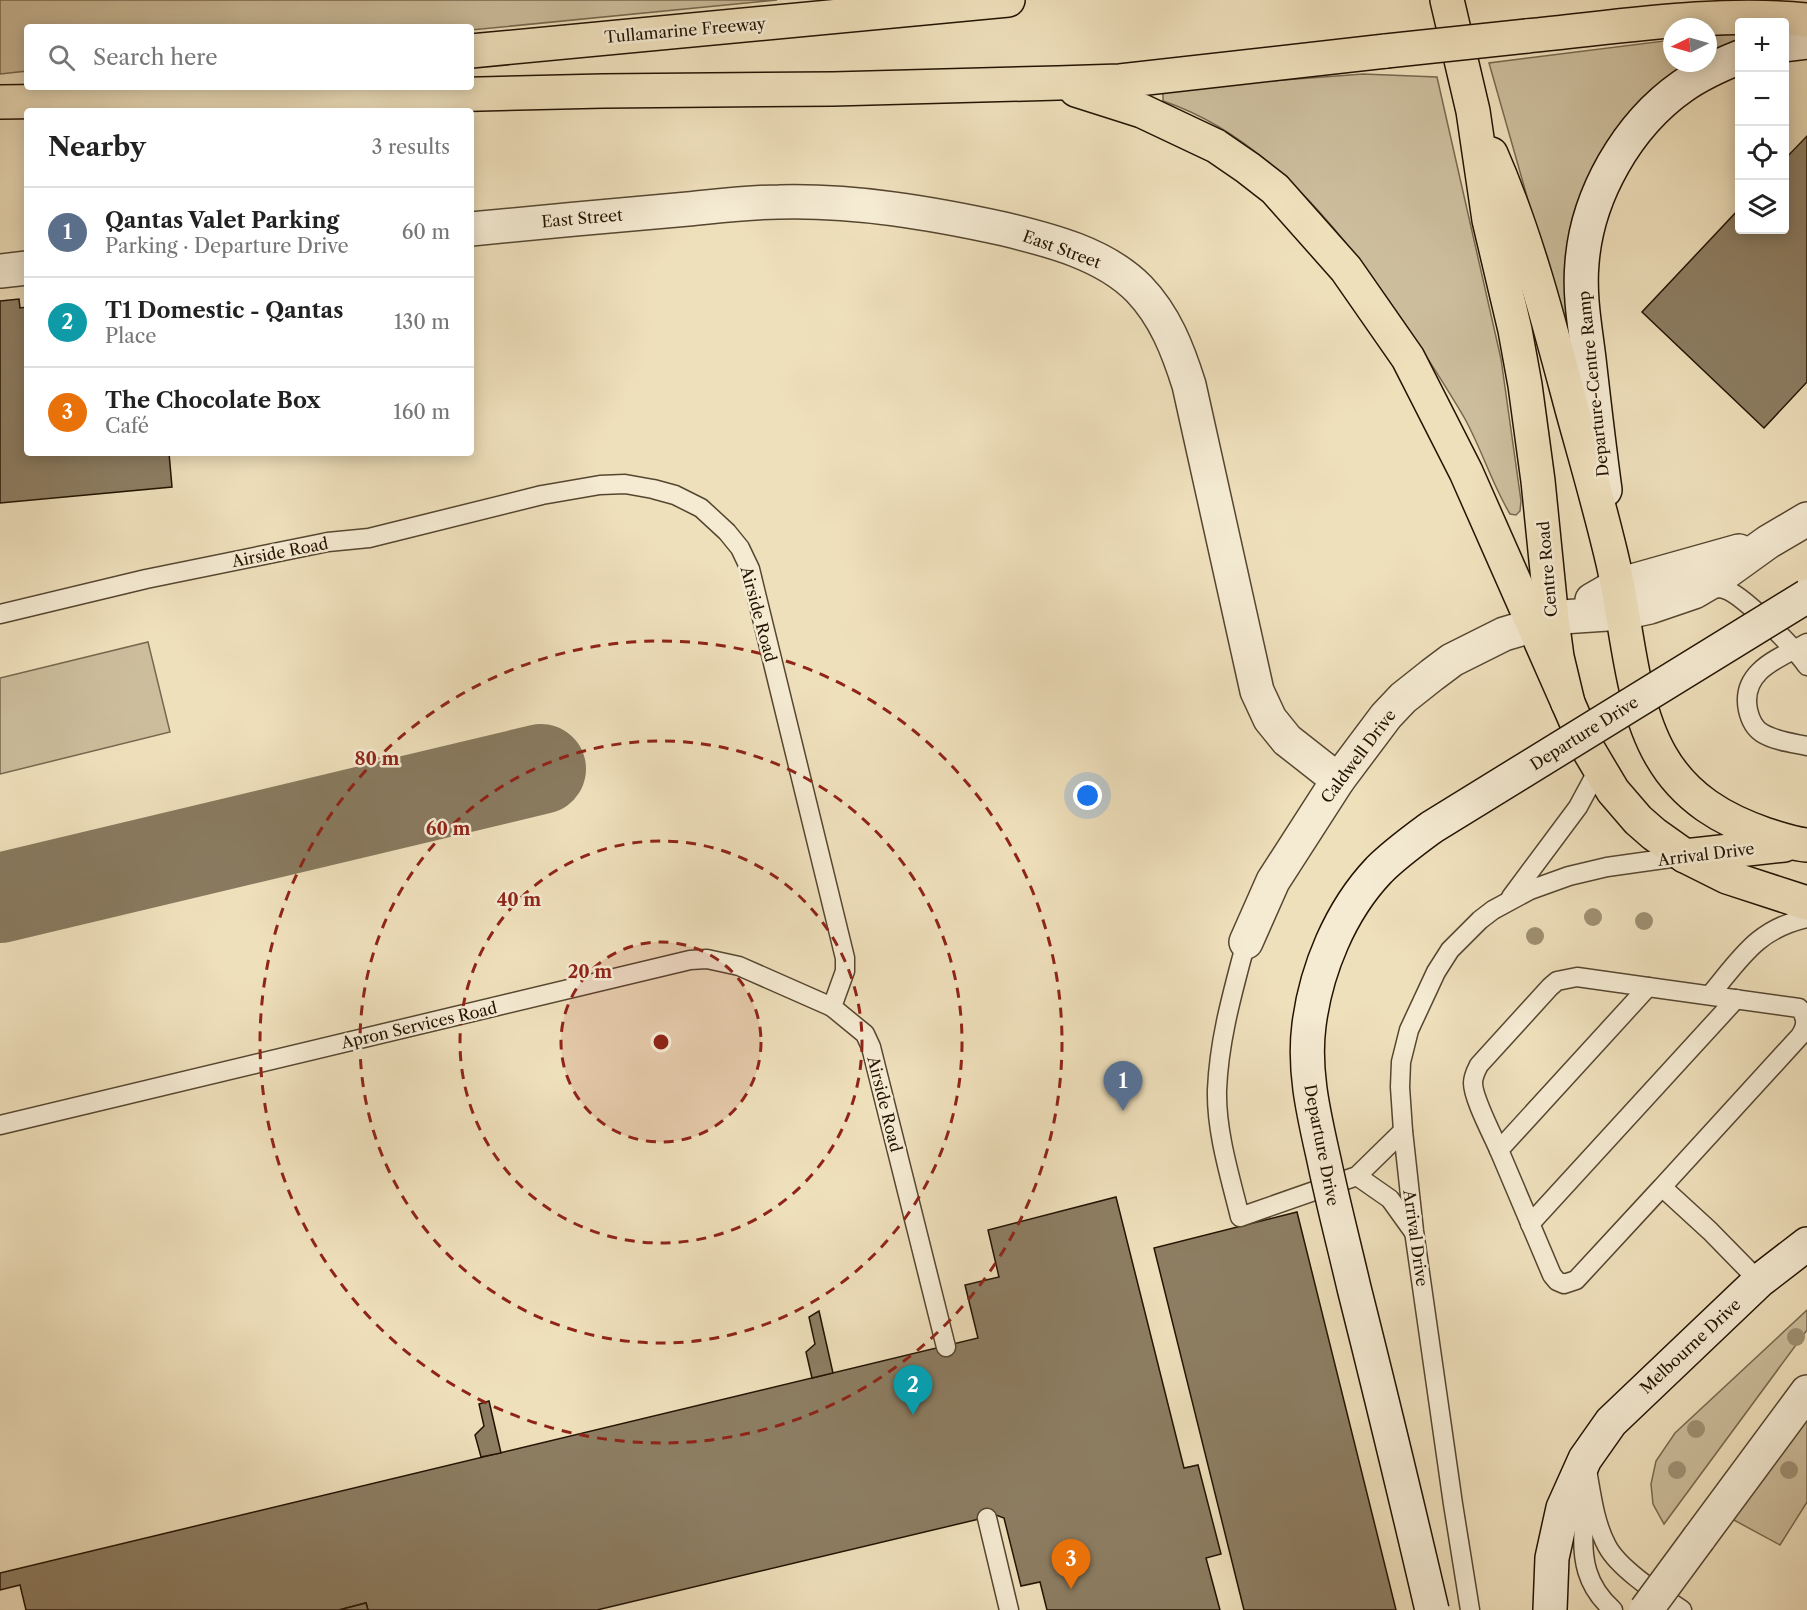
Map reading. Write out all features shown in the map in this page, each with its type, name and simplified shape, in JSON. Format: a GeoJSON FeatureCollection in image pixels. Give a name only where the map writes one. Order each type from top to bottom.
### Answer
{"type":"FeatureCollection","features":[{"type":"Feature","properties":{"kind":"main road","name":"Tullamarine Freeway"},"geometry":{"type":"LineString","coordinates":[[474,51],[1008,0]]}},
{"type":"Feature","properties":{"kind":"main road","name":"Centre Road"},"geometry":{"type":"LineString","coordinates":[[1447,0],[1473,111],[1489,220],[1515,330],[1533,434],[1549,621]]}},
{"type":"Feature","properties":{"kind":"main road"},"geometry":{"type":"LineString","coordinates":[[0,102],[833,89],[1120,81],[1527,36],[1716,18],[1761,17],[1807,20]]}},
{"type":"Feature","properties":{"kind":"main road"},"geometry":{"type":"LineString","coordinates":[[1058,83],[1142,111],[1216,146],[1275,189],[1346,269],[1407,358],[1466,472],[1549,621],[1568,704],[1588,749],[1613,790],[1638,820],[1684,856],[1727,877],[1807,903]]}},
{"type":"Feature","properties":{"kind":"main road"},"geometry":{"type":"LineString","coordinates":[[0,96],[64,90]]}},
{"type":"Feature","properties":{"kind":"main road","name":"Centre Road"},"geometry":{"type":"LineString","coordinates":[[1473,111],[1520,227],[1545,309],[1618,586],[1641,708],[1650,736],[1661,758],[1677,780],[1691,795],[1721,816],[1761,833],[1805,844]]}},
{"type":"Feature","properties":{"kind":"main road","name":"Arrival Drive"},"geometry":{"type":"LineString","coordinates":[[1684,856],[1805,844]]}},
{"type":"Feature","properties":{"kind":"street"},"geometry":{"type":"LineString","coordinates":[[1789,44],[1807,42]]}},
{"type":"Feature","properties":{"kind":"street","name":"Departure-Centre Ramp"},"geometry":{"type":"LineString","coordinates":[[1618,586],[1581,297],[1582,262],[1587,228],[1599,193],[1618,157],[1637,130],[1682,87],[1735,59]]}},
{"type":"Feature","properties":{"kind":"street","name":"East Street"},"geometry":{"type":"LineString","coordinates":[[474,229],[778,202],[829,203],[874,207],[977,223],[1026,234],[1082,253],[1114,268],[1139,289],[1162,317],[1176,347],[1189,385],[1257,691],[1270,719],[1287,740],[1338,780]]}},
{"type":"Feature","properties":{"kind":"street"},"geometry":{"type":"LineString","coordinates":[[0,271],[24,268]]}},
{"type":"Feature","properties":{"kind":"street","name":"Caldwell Drive"},"geometry":{"type":"LineString","coordinates":[[1618,586],[1650,607],[1694,592],[1718,578],[1768,542],[1807,519]]}},
{"type":"Feature","properties":{"kind":"street","name":"Caldwell Drive"},"geometry":{"type":"LineString","coordinates":[[1246,942],[1273,881],[1338,780],[1386,716],[1403,698],[1432,675],[1475,647],[1504,634],[1549,621],[1618,586],[1768,542]]}},
{"type":"Feature","properties":{"kind":"street","name":"Departure Drive"},"geometry":{"type":"LineString","coordinates":[[1432,1610],[1335,1212],[1312,1107],[1307,1050],[1309,1024],[1321,973],[1329,951],[1362,891],[1378,872],[1410,843],[1807,596]]}},
{"type":"Feature","properties":{"kind":"street","name":"Melbourne Drive"},"geometry":{"type":"LineString","coordinates":[[1585,1459],[1611,1422],[1759,1281],[1807,1244]]}},
{"type":"Feature","properties":{"kind":"street"},"geometry":{"type":"LineString","coordinates":[[1646,1610],[1807,1392]]}},
{"type":"Feature","properties":{"kind":"street"},"geometry":{"type":"LineString","coordinates":[[1550,1610],[1552,1558],[1563,1508],[1585,1459]]}},
{"type":"Feature","properties":{"kind":"lane","name":"Airside Road"},"geometry":{"type":"LineString","coordinates":[[0,614],[146,579],[328,542],[369,538],[579,487],[625,484],[675,495],[701,508],[740,548],[750,569],[844,958],[845,971],[831,1007],[865,1034],[871,1047],[946,1347]]}},
{"type":"Feature","properties":{"kind":"lane"},"geometry":{"type":"LineString","coordinates":[[1694,592],[1715,588],[1733,593],[1801,646],[1807,666]]}},
{"type":"Feature","properties":{"kind":"lane"},"geometry":{"type":"LineString","coordinates":[[1801,646],[1767,664],[1756,673],[1746,694],[1751,721],[1757,730],[1765,735],[1807,746]]}},
{"type":"Feature","properties":{"kind":"lane","name":"Arrival Drive"},"geometry":{"type":"LineString","coordinates":[[1508,901],[1578,807],[1599,768]]}},
{"type":"Feature","properties":{"kind":"lane","name":"Arrival Drive"},"geometry":{"type":"LineString","coordinates":[[1470,1610],[1454,1515],[1414,1232],[1403,1131],[1401,1062],[1409,1030],[1436,972],[1463,937],[1480,920],[1508,901],[1569,876],[1607,867],[1684,856]]}},
{"type":"Feature","properties":{"kind":"lane"},"geometry":{"type":"LineString","coordinates":[[1710,995],[1748,949],[1764,934],[1786,922],[1807,918]]}},
{"type":"Feature","properties":{"kind":"lane"},"geometry":{"type":"LineString","coordinates":[[1246,942],[1228,1009],[1217,1092],[1227,1164],[1240,1216],[1357,1176],[1403,1131]]}},
{"type":"Feature","properties":{"kind":"lane","name":"Apron Services Road"},"geometry":{"type":"LineString","coordinates":[[0,1125],[690,960],[707,959],[738,966],[831,1007]]}},
{"type":"Feature","properties":{"kind":"lane"},"geometry":{"type":"LineString","coordinates":[[1577,978],[1710,995],[1799,1008],[1805,1017],[1804,1030],[1580,1277],[1571,1283],[1564,1284],[1557,1281],[1552,1275],[1475,1095],[1474,1075],[1479,1065],[1557,981],[1577,978]]}},
{"type":"Feature","properties":{"kind":"lane"},"geometry":{"type":"LineString","coordinates":[[1499,1150],[1648,987]]}},
{"type":"Feature","properties":{"kind":"lane"},"geometry":{"type":"LineString","coordinates":[[1530,1224],[1736,999]]}},
{"type":"Feature","properties":{"kind":"lane"},"geometry":{"type":"LineString","coordinates":[[1357,1176],[1390,1199],[1414,1232]]}},
{"type":"Feature","properties":{"kind":"lane"},"geometry":{"type":"LineString","coordinates":[[1662,1187],[1710,1231],[1759,1281]]}},
{"type":"Feature","properties":{"kind":"lane"},"geometry":{"type":"LineString","coordinates":[[1585,1459],[1586,1501],[1583,1551],[1595,1593],[1613,1610]]}},
{"type":"Feature","properties":{"kind":"lane"},"geometry":{"type":"LineString","coordinates":[[1585,1459],[1599,1527],[1606,1546],[1618,1563],[1682,1610]]}},
{"type":"Feature","properties":{"kind":"lane"},"geometry":{"type":"LineString","coordinates":[[987,1518],[1009,1610]]}},
{"type":"Feature","properties":{"kind":"shaded area"},"geometry":{"type":"Polygon","coordinates":[[[0,0],[777,0],[474,30],[474,24],[24,24],[24,71],[0,74],[0,0]]]}},
{"type":"Feature","properties":{"kind":"shaded area"},"geometry":{"type":"Polygon","coordinates":[[[1735,33],[1735,47],[1717,54],[1717,35],[1735,33]]]}},
{"type":"Feature","properties":{"kind":"shaded area"},"geometry":{"type":"Polygon","coordinates":[[[1663,41],[1663,72],[1685,72],[1642,103],[1569,316],[1561,316],[1489,63],[1663,41]]]}},
{"type":"Feature","properties":{"kind":"shaded area"},"geometry":{"type":"Polygon","coordinates":[[[1363,74],[1437,77],[1501,359],[1521,501],[1520,511],[1516,515],[1510,514],[1471,431],[1441,380],[1393,306],[1339,234],[1276,169],[1241,141],[1203,118],[1163,101],[1163,89],[1363,74]]]}},
{"type":"Feature","properties":{"kind":"shaded area"},"geometry":{"type":"Polygon","coordinates":[[[148,642],[170,732],[0,774],[0,678],[148,642]]]}},
{"type":"Feature","properties":{"kind":"shaded area"},"geometry":{"type":"Polygon","coordinates":[[[1807,1310],[1807,1330],[1664,1524],[1653,1504],[1651,1484],[1656,1461],[1675,1433],[1807,1310]]]}},
{"type":"Feature","properties":{"kind":"shaded area"},"geometry":{"type":"Polygon","coordinates":[[[1807,1413],[1807,1502],[1780,1545],[1732,1519],[1807,1413]]]}},
{"type":"Feature","properties":{"kind":"building"},"geometry":{"type":"Polygon","coordinates":[[[1807,136],[1807,382],[1764,428],[1642,312],[1735,213],[1735,234],[1789,234],[1789,155],[1807,136]]]}},
{"type":"Feature","properties":{"kind":"building"},"geometry":{"type":"Polygon","coordinates":[[[19,299],[20,308],[24,307],[24,456],[169,456],[172,487],[0,503],[0,301],[19,299]]]}},
{"type":"Feature","properties":{"kind":"building"},"geometry":{"type":"Polygon","coordinates":[[[1116,1197],[1184,1468],[1198,1465],[1221,1554],[1206,1558],[1220,1610],[1047,1610],[1040,1582],[1021,1586],[1004,1518],[996,1515],[597,1610],[368,1610],[366,1603],[339,1610],[26,1610],[20,1585],[0,1590],[0,1573],[978,1338],[965,1285],[999,1277],[988,1230],[1116,1197]]]}},
{"type":"Feature","properties":{"kind":"building"},"geometry":{"type":"Polygon","coordinates":[[[1297,1212],[1396,1610],[1244,1610],[1154,1248],[1297,1212]]]}},
{"type":"Feature","properties":{"kind":"building"},"geometry":{"type":"Polygon","coordinates":[[[819,1311],[833,1373],[812,1378],[806,1352],[815,1344],[809,1317],[819,1311]]]}},
{"type":"Feature","properties":{"kind":"building"},"geometry":{"type":"Polygon","coordinates":[[[489,1401],[501,1453],[481,1457],[475,1435],[484,1426],[479,1404],[489,1401]]]}},
{"type":"Feature","properties":{"kind":"building"},"geometry":{"type":"Polygon","coordinates":[[[366,1603],[368,1610],[339,1610],[366,1603]]]}},
{"type":"Feature","properties":{"kind":"taxiway"},"geometry":{"type":"LineString","coordinates":[[0,898],[541,769]]}},
{"type":"Feature","properties":{"kind":"place","name":"Qantas Valet Parking"},"geometry":{"type":"Point","coordinates":[1123,1111]}},
{"type":"Feature","properties":{"kind":"place","name":"T1 Domestic - Qantas"},"geometry":{"type":"Point","coordinates":[913,1415]}},
{"type":"Feature","properties":{"kind":"place","name":"The Chocolate Box"},"geometry":{"type":"Point","coordinates":[1071,1589]}}]}
